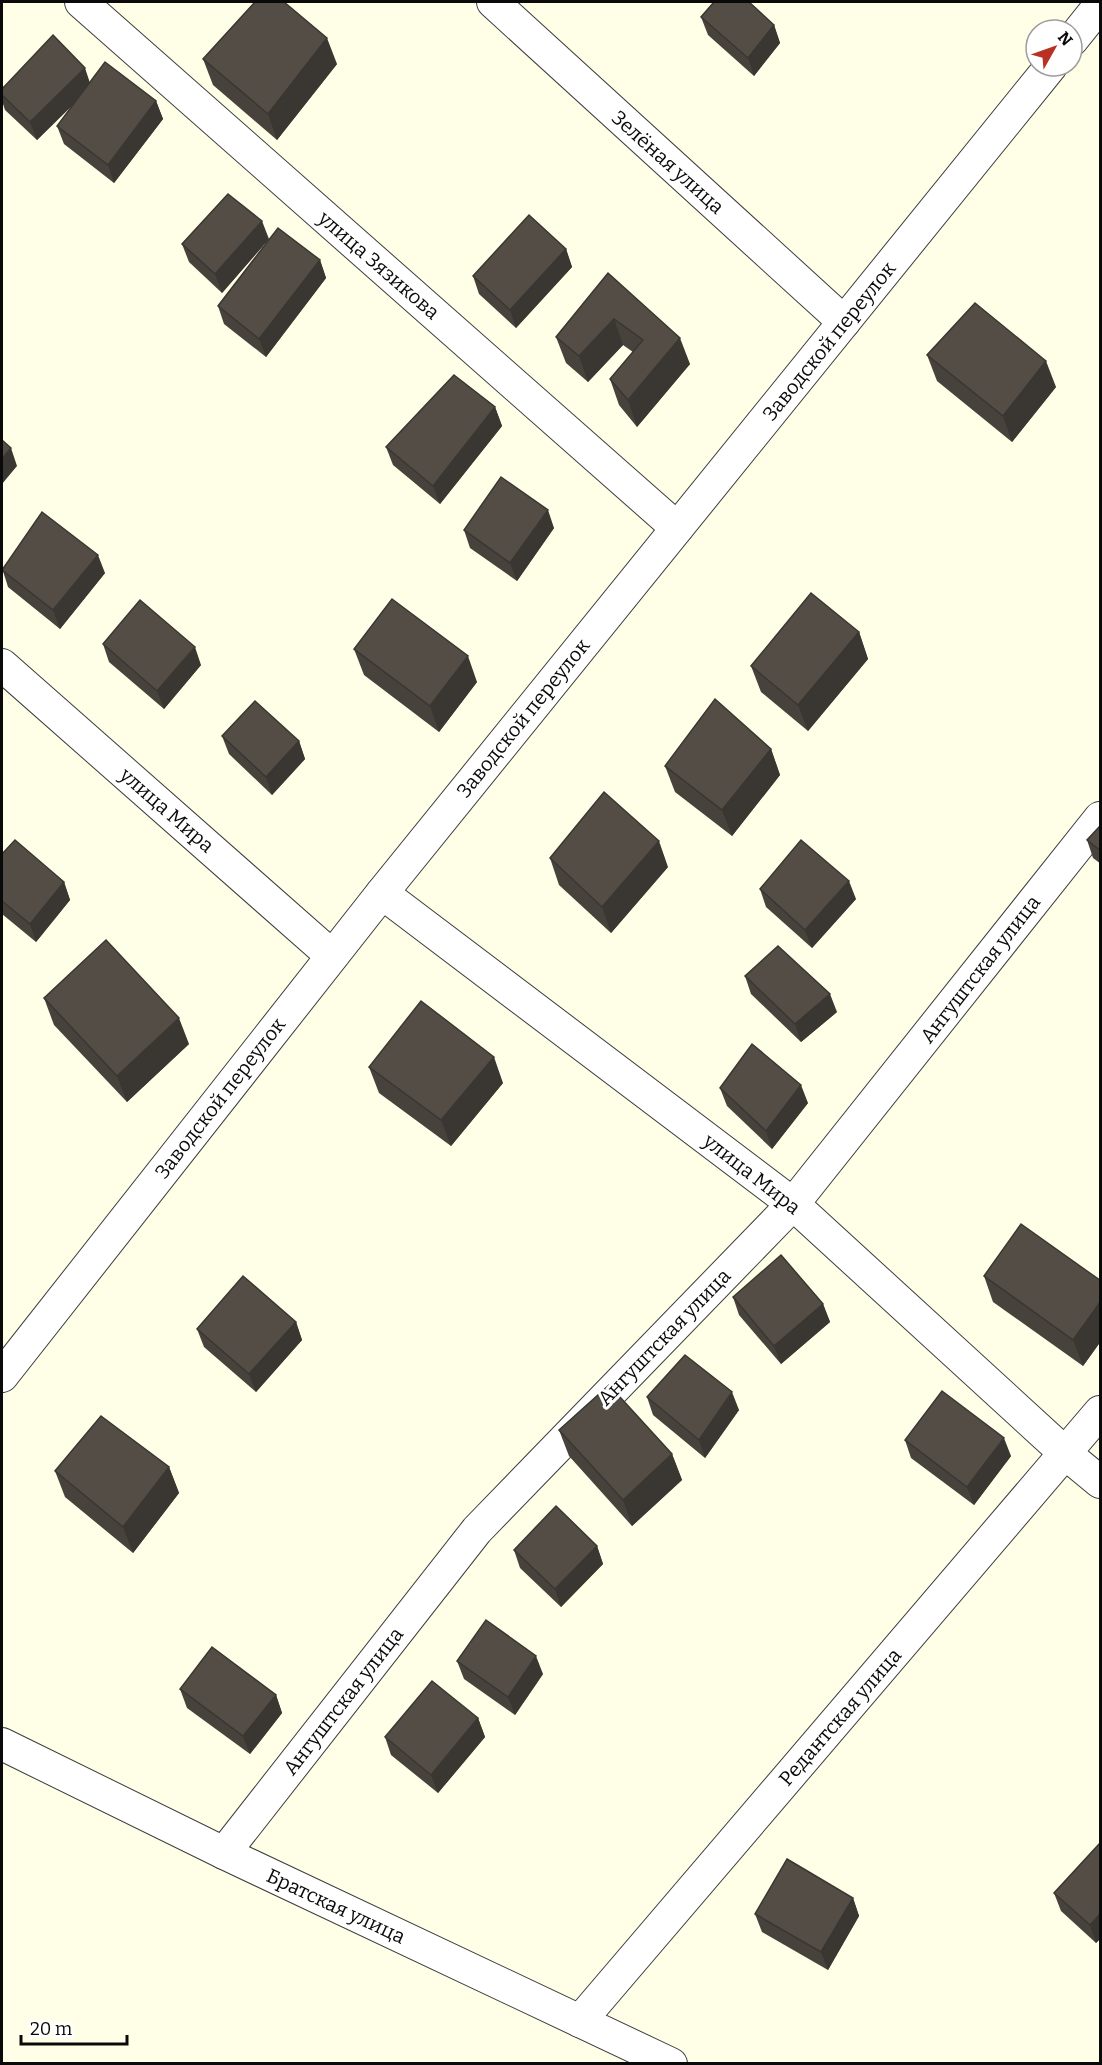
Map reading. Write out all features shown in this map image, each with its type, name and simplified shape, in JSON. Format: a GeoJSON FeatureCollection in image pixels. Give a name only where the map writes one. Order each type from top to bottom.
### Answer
{"type":"FeatureCollection","features":[{"type":"Feature","properties":{"kind":"street","name":"улица Зязикова"},"geometry":{"type":"LineString","coordinates":[[81,2],[677,528]]}},
{"type":"Feature","properties":{"kind":"street","name":"Зелёная улица"},"geometry":{"type":"LineString","coordinates":[[493,2],[844,322]]}},
{"type":"Feature","properties":{"kind":"street"},"geometry":{"type":"LineString","coordinates":[[1084,26],[1101,5]]}},
{"type":"Feature","properties":{"kind":"street","name":"Заводской переулок"},"geometry":{"type":"LineString","coordinates":[[2,1376],[382,893],[1041,78]]}},
{"type":"Feature","properties":{"kind":"street","name":"улица Мира"},"geometry":{"type":"LineString","coordinates":[[2,665],[332,956]]}},
{"type":"Feature","properties":{"kind":"street","name":"Ангуштская улица"},"geometry":{"type":"LineString","coordinates":[[224,1853],[477,1530],[793,1204],[1101,818]]}},
{"type":"Feature","properties":{"kind":"street","name":"улица Мира"},"geometry":{"type":"LineString","coordinates":[[382,893],[793,1204],[1066,1454],[1101,1482]]}},
{"type":"Feature","properties":{"kind":"street","name":"Редантская улица"},"geometry":{"type":"LineString","coordinates":[[580,2021],[1101,1412]]}},
{"type":"Feature","properties":{"kind":"street","name":"Братская улица"},"geometry":{"type":"LineString","coordinates":[[2,1744],[224,1853],[671,2064]]}},
{"type":"Feature","properties":{"kind":"building"},"geometry":{"type":"Polygon","coordinates":[[[255,2],[284,2],[327,38],[268,114],[203,59],[255,2]]]}},
{"type":"Feature","properties":{"kind":"building"},"geometry":{"type":"Polygon","coordinates":[[[714,2],[749,2],[774,25],[748,58],[701,17],[714,2]]]}},
{"type":"Feature","properties":{"kind":"building"},"geometry":{"type":"Polygon","coordinates":[[[53,35],[85,68],[30,122],[2,95],[2,89],[53,35]]]}},
{"type":"Feature","properties":{"kind":"building"},"geometry":{"type":"Polygon","coordinates":[[[105,62],[156,101],[108,165],[57,126],[105,62]]]}},
{"type":"Feature","properties":{"kind":"building"},"geometry":{"type":"Polygon","coordinates":[[[228,194],[262,221],[215,274],[182,244],[228,194]]]}},
{"type":"Feature","properties":{"kind":"building"},"geometry":{"type":"Polygon","coordinates":[[[529,215],[566,249],[510,310],[473,276],[529,215]]]}},
{"type":"Feature","properties":{"kind":"building"},"geometry":{"type":"Polygon","coordinates":[[[278,228],[320,260],[259,339],[218,306],[278,228]]]}},
{"type":"Feature","properties":{"kind":"building"},"geometry":{"type":"Polygon","coordinates":[[[608,273],[680,338],[628,400],[610,379],[643,340],[614,319],[579,356],[556,337],[608,273]]]}},
{"type":"Feature","properties":{"kind":"building"},"geometry":{"type":"Polygon","coordinates":[[[975,303],[1046,361],[1003,416],[927,355],[975,303]]]}},
{"type":"Feature","properties":{"kind":"building"},"geometry":{"type":"Polygon","coordinates":[[[454,375],[495,407],[433,486],[386,447],[454,375]]]}},
{"type":"Feature","properties":{"kind":"building"},"geometry":{"type":"Polygon","coordinates":[[[2,440],[11,448],[2,459],[2,440]]]}},
{"type":"Feature","properties":{"kind":"building"},"geometry":{"type":"Polygon","coordinates":[[[501,477],[548,510],[510,563],[464,530],[501,477]]]}},
{"type":"Feature","properties":{"kind":"building"},"geometry":{"type":"Polygon","coordinates":[[[42,512],[98,555],[53,610],[2,570],[42,512]]]}},
{"type":"Feature","properties":{"kind":"building"},"geometry":{"type":"Polygon","coordinates":[[[811,593],[859,632],[798,705],[751,666],[811,593]]]}},
{"type":"Feature","properties":{"kind":"building"},"geometry":{"type":"Polygon","coordinates":[[[392,599],[468,656],[430,706],[354,649],[392,599]]]}},
{"type":"Feature","properties":{"kind":"building"},"geometry":{"type":"Polygon","coordinates":[[[140,600],[195,647],[157,691],[103,644],[140,600]]]}},
{"type":"Feature","properties":{"kind":"building"},"geometry":{"type":"Polygon","coordinates":[[[715,699],[771,749],[722,810],[665,766],[715,699]]]}},
{"type":"Feature","properties":{"kind":"building"},"geometry":{"type":"Polygon","coordinates":[[[255,701],[299,741],[266,777],[222,736],[255,701]]]}},
{"type":"Feature","properties":{"kind":"building"},"geometry":{"type":"Polygon","coordinates":[[[604,792],[659,841],[602,907],[550,858],[604,792]]]}},
{"type":"Feature","properties":{"kind":"building"},"geometry":{"type":"Polygon","coordinates":[[[1101,825],[1101,851],[1087,840],[1101,825]]]}},
{"type":"Feature","properties":{"kind":"building"},"geometry":{"type":"Polygon","coordinates":[[[15,840],[64,882],[30,924],[2,901],[2,854],[15,840]]]}},
{"type":"Feature","properties":{"kind":"building"},"geometry":{"type":"Polygon","coordinates":[[[801,840],[849,881],[805,930],[760,889],[801,840]]]}},
{"type":"Feature","properties":{"kind":"building"},"geometry":{"type":"Polygon","coordinates":[[[106,940],[179,1018],[117,1076],[44,998],[106,940]]]}},
{"type":"Feature","properties":{"kind":"building"},"geometry":{"type":"Polygon","coordinates":[[[778,946],[830,994],[795,1024],[745,976],[778,946]]]}},
{"type":"Feature","properties":{"kind":"building"},"geometry":{"type":"Polygon","coordinates":[[[421,1001],[494,1057],[441,1120],[369,1067],[421,1001]]]}},
{"type":"Feature","properties":{"kind":"building"},"geometry":{"type":"Polygon","coordinates":[[[752,1044],[801,1085],[766,1131],[720,1088],[752,1044]]]}},
{"type":"Feature","properties":{"kind":"building"},"geometry":{"type":"Polygon","coordinates":[[[1021,1224],[1101,1281],[1101,1301],[1073,1340],[984,1276],[1021,1224]]]}},
{"type":"Feature","properties":{"kind":"building"},"geometry":{"type":"Polygon","coordinates":[[[781,1255],[823,1304],[774,1346],[733,1297],[781,1255]]]}},
{"type":"Feature","properties":{"kind":"building"},"geometry":{"type":"Polygon","coordinates":[[[243,1276],[296,1322],[249,1374],[197,1329],[243,1276]]]}},
{"type":"Feature","properties":{"kind":"building"},"geometry":{"type":"Polygon","coordinates":[[[685,1355],[732,1392],[699,1440],[647,1397],[685,1355]]]}},
{"type":"Feature","properties":{"kind":"building"},"geometry":{"type":"Polygon","coordinates":[[[609,1385],[672,1454],[623,1500],[559,1430],[609,1385]]]}},
{"type":"Feature","properties":{"kind":"building"},"geometry":{"type":"Polygon","coordinates":[[[942,1391],[1004,1438],[967,1487],[905,1440],[942,1391]]]}},
{"type":"Feature","properties":{"kind":"building"},"geometry":{"type":"Polygon","coordinates":[[[101,1416],[169,1467],[123,1527],[55,1471],[101,1416]]]}},
{"type":"Feature","properties":{"kind":"building"},"geometry":{"type":"Polygon","coordinates":[[[556,1506],[597,1546],[555,1589],[514,1550],[556,1506]]]}},
{"type":"Feature","properties":{"kind":"building"},"geometry":{"type":"Polygon","coordinates":[[[486,1620],[536,1656],[508,1697],[457,1661],[486,1620]]]}},
{"type":"Feature","properties":{"kind":"building"},"geometry":{"type":"Polygon","coordinates":[[[212,1647],[276,1695],[243,1736],[180,1689],[212,1647]]]}},
{"type":"Feature","properties":{"kind":"building"},"geometry":{"type":"Polygon","coordinates":[[[432,1681],[478,1718],[431,1775],[385,1737],[432,1681]]]}},
{"type":"Feature","properties":{"kind":"building"},"geometry":{"type":"Polygon","coordinates":[[[1101,1842],[1101,1913],[1090,1925],[1054,1893],[1101,1842]]]}},
{"type":"Feature","properties":{"kind":"building"},"geometry":{"type":"Polygon","coordinates":[[[787,1859],[853,1898],[821,1952],[755,1914],[787,1859]]]}}]}
